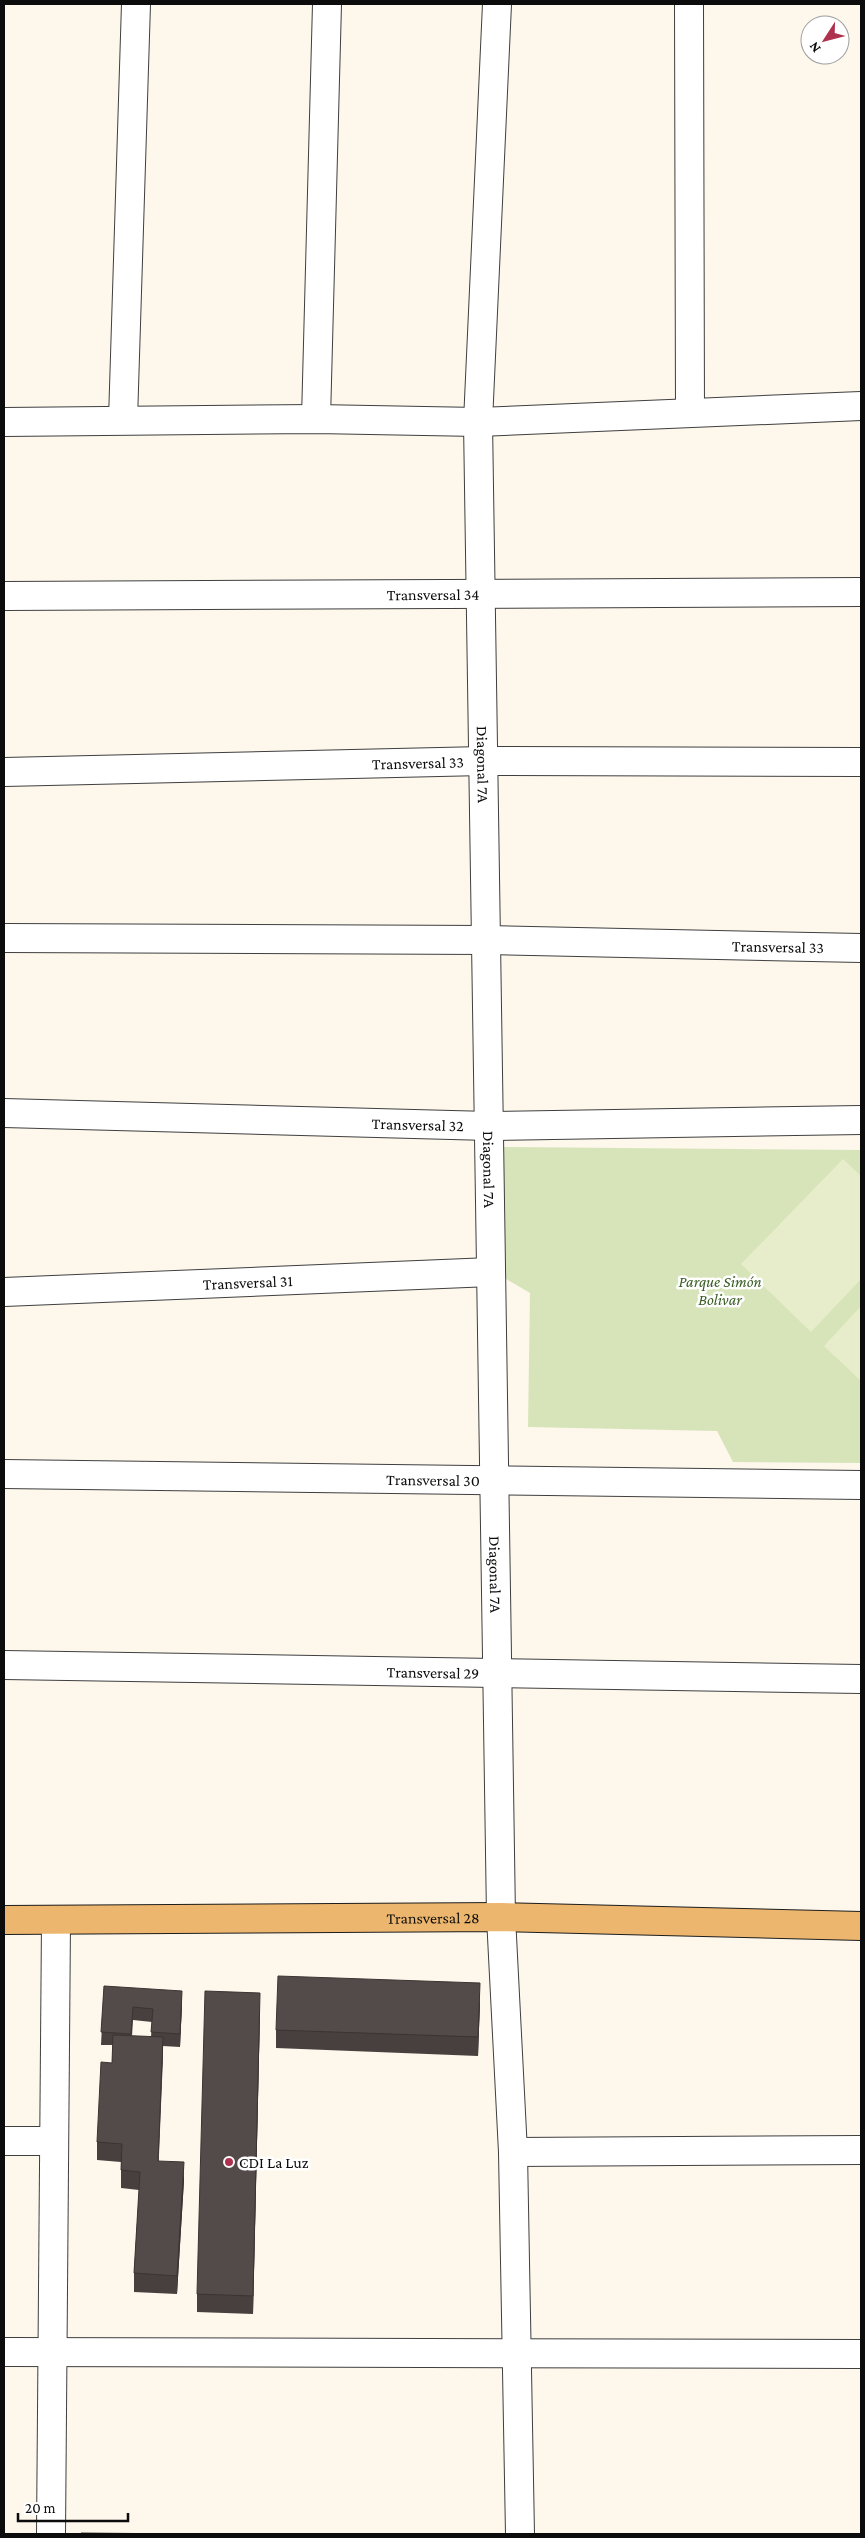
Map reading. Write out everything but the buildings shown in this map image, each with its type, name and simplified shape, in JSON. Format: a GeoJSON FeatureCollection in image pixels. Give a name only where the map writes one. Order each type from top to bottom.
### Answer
{"type":"FeatureCollection","features":[{"type":"Feature","properties":{"kind":"main road","name":"Transversal 28"},"geometry":{"type":"LineString","coordinates":[[4,1920],[56,1922],[501,1917],[861,1926]]}},
{"type":"Feature","properties":{"kind":"street"},"geometry":{"type":"LineString","coordinates":[[123,420],[136,4]]}},
{"type":"Feature","properties":{"kind":"street"},"geometry":{"type":"LineString","coordinates":[[316,419],[327,4]]}},
{"type":"Feature","properties":{"kind":"street","name":"Diagonal 7A"},"geometry":{"type":"LineString","coordinates":[[497,4],[478,422],[501,1917],[513,2152],[520,2534]]}},
{"type":"Feature","properties":{"kind":"street"},"geometry":{"type":"LineString","coordinates":[[689,4],[690,412]]}},
{"type":"Feature","properties":{"kind":"street"},"geometry":{"type":"LineString","coordinates":[[4,422],[316,419],[478,422],[861,406]]}},
{"type":"Feature","properties":{"kind":"street","name":"Transversal 34"},"geometry":{"type":"LineString","coordinates":[[4,596],[861,592]]}},
{"type":"Feature","properties":{"kind":"street","name":"Transversal 33"},"geometry":{"type":"LineString","coordinates":[[4,772],[483,761],[861,762]]}},
{"type":"Feature","properties":{"kind":"street","name":"Transversal 33"},"geometry":{"type":"LineString","coordinates":[[4,938],[486,940],[861,948]]}},
{"type":"Feature","properties":{"kind":"street","name":"Transversal 32"},"geometry":{"type":"LineString","coordinates":[[4,1113],[489,1126],[861,1120]]}},
{"type":"Feature","properties":{"kind":"street","name":"Transversal 31"},"geometry":{"type":"LineString","coordinates":[[4,1292],[491,1272]]}},
{"type":"Feature","properties":{"kind":"street","name":"Transversal 30"},"geometry":{"type":"LineString","coordinates":[[4,1474],[861,1485]]}},
{"type":"Feature","properties":{"kind":"street","name":"Transversal 29"},"geometry":{"type":"LineString","coordinates":[[4,1665],[861,1679]]}},
{"type":"Feature","properties":{"kind":"street"},"geometry":{"type":"LineString","coordinates":[[51,2534],[56,1922]]}},
{"type":"Feature","properties":{"kind":"street"},"geometry":{"type":"LineString","coordinates":[[4,2142],[54,2141]]}},
{"type":"Feature","properties":{"kind":"street"},"geometry":{"type":"LineString","coordinates":[[513,2152],[861,2150]]}},
{"type":"Feature","properties":{"kind":"street"},"geometry":{"type":"LineString","coordinates":[[4,2352],[861,2354]]}},
{"type":"Feature","properties":{"kind":"green space","name":"Parque Simón Bolivar"},"geometry":{"type":"Polygon","coordinates":[[[503,1147],[861,1150],[861,1463],[733,1462],[717,1431],[528,1427],[530,1293],[503,1277],[503,1147]]]}},
{"type":"Feature","properties":{"kind":"green space"},"geometry":{"type":"Polygon","coordinates":[[[843,1159],[861,1176],[861,1279],[811,1332],[741,1264],[843,1159]]]}},
{"type":"Feature","properties":{"kind":"green space"},"geometry":{"type":"Polygon","coordinates":[[[861,1306],[861,1381],[824,1346],[861,1306]]]}},
{"type":"Feature","properties":{"kind":"place","name":"CDI La Luz"},"geometry":{"type":"Point","coordinates":[229,2162]}}]}
